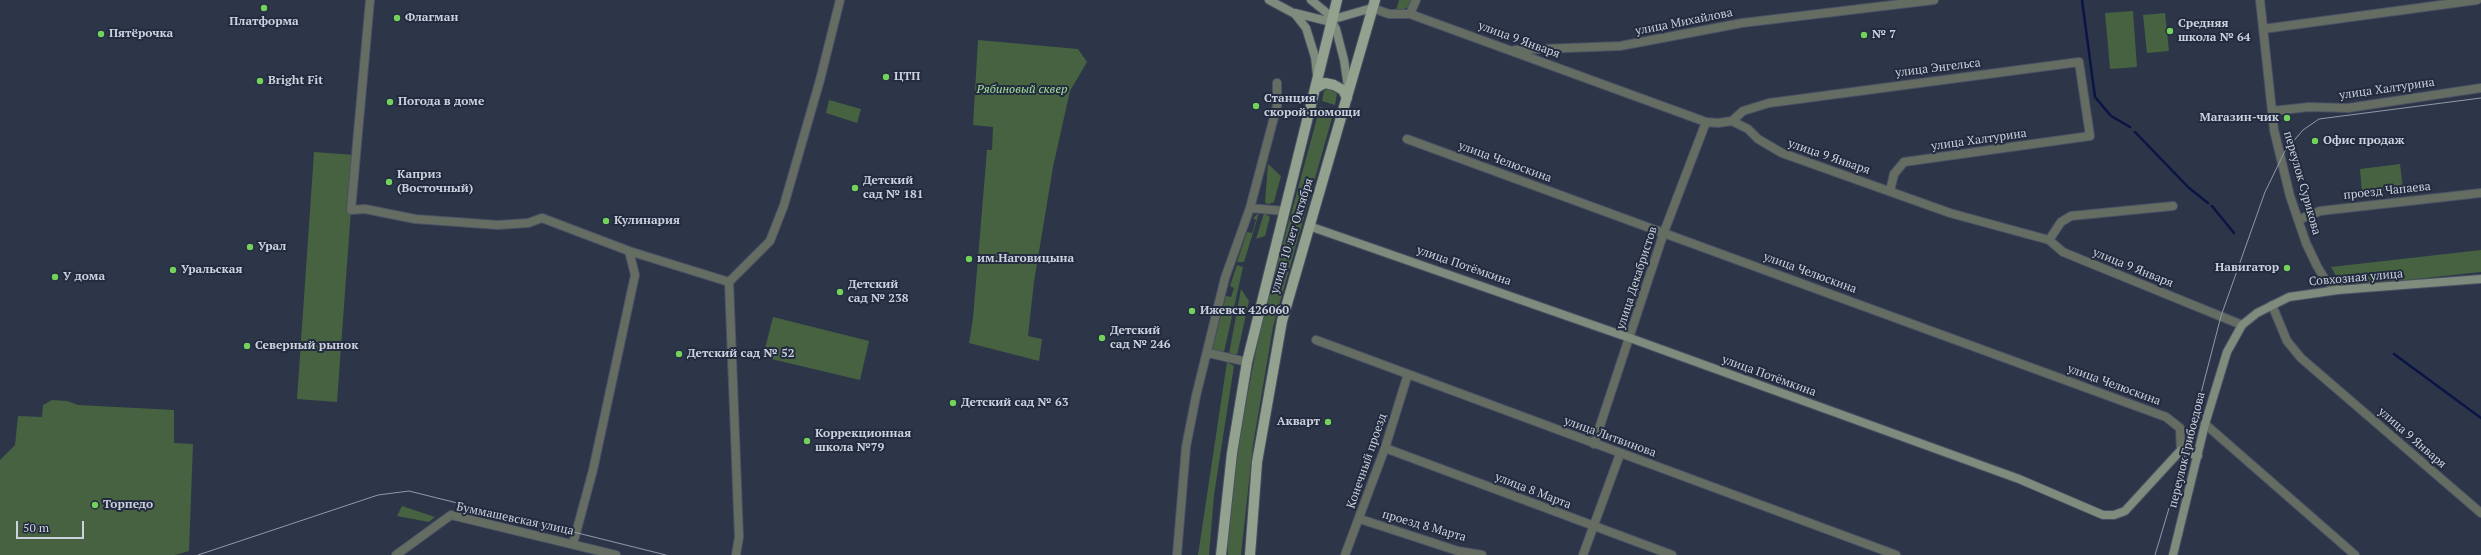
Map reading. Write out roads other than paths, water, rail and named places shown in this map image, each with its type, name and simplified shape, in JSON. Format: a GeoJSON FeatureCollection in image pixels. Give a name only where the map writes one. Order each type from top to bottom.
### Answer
{"type":"FeatureCollection","features":[{"type":"Feature","properties":{"kind":"main road","name":"улица 10 лет Октября"},"geometry":{"type":"LineString","coordinates":[[1221,555],[1232,453],[1247,362],[1316,88],[1331,20],[1338,0]]}},
{"type":"Feature","properties":{"kind":"main road","name":"улица 10 лет Октября"},"geometry":{"type":"LineString","coordinates":[[1250,555],[1257,462],[1282,321],[1347,98],[1372,3]]}},
{"type":"Feature","properties":{"kind":"main road"},"geometry":{"type":"LineString","coordinates":[[1316,88],[1325,84],[1334,85],[1344,90],[1347,98]]}},
{"type":"Feature","properties":{"kind":"street"},"geometry":{"type":"LineString","coordinates":[[370,0],[350,210],[365,209],[415,219],[498,225],[528,223],[542,218],[629,251],[729,282]]}},
{"type":"Feature","properties":{"kind":"street"},"geometry":{"type":"LineString","coordinates":[[736,555],[739,537],[729,282],[770,241],[781,212],[806,132],[840,0]]}},
{"type":"Feature","properties":{"kind":"street"},"geometry":{"type":"LineString","coordinates":[[1270,0],[1290,11],[1300,19],[1311,43],[1315,57],[1316,88]]}},
{"type":"Feature","properties":{"kind":"street"},"geometry":{"type":"LineString","coordinates":[[1311,0],[1323,7],[1331,20],[1344,60],[1347,98]]}},
{"type":"Feature","properties":{"kind":"street"},"geometry":{"type":"LineString","coordinates":[[1410,14],[1416,0]]}},
{"type":"Feature","properties":{"kind":"street","name":"улица Михайлова"},"geometry":{"type":"LineString","coordinates":[[1510,50],[1620,46],[1742,23],[1891,2],[1934,0]]}},
{"type":"Feature","properties":{"kind":"street","name":"переулок Сурикова"},"geometry":{"type":"LineString","coordinates":[[2260,0],[2274,130],[2298,220],[2317,266],[2326,281],[2338,290]]}},
{"type":"Feature","properties":{"kind":"street"},"geometry":{"type":"LineString","coordinates":[[2263,29],[2476,0]]}},
{"type":"Feature","properties":{"kind":"street"},"geometry":{"type":"LineString","coordinates":[[1290,11],[1322,21],[1331,20],[1372,3]]}},
{"type":"Feature","properties":{"kind":"street","name":"улица 9 Января"},"geometry":{"type":"LineString","coordinates":[[1372,3],[1390,14],[1410,14],[1706,122],[1718,124],[1732,121],[1748,129],[1758,140],[1782,153],[1950,213],[2049,240],[2063,252],[2074,257],[2242,325]]}},
{"type":"Feature","properties":{"kind":"street","name":"улица Энгельса"},"geometry":{"type":"LineString","coordinates":[[1732,121],[1743,111],[1769,103],[2079,62],[2090,136]]}},
{"type":"Feature","properties":{"kind":"street"},"geometry":{"type":"LineString","coordinates":[[1177,555],[1186,447],[1196,396],[1225,278],[1250,208],[1277,106],[1278,83]]}},
{"type":"Feature","properties":{"kind":"street","name":"улица Халтурина"},"geometry":{"type":"LineString","coordinates":[[2272,110],[2309,107],[2348,108],[2481,88]]}},
{"type":"Feature","properties":{"kind":"street","name":"улица Декабристов"},"geometry":{"type":"LineString","coordinates":[[1594,444],[1664,232],[1706,122]]}},
{"type":"Feature","properties":{"kind":"street","name":"улица Халтурина"},"geometry":{"type":"LineString","coordinates":[[1890,191],[1894,174],[1904,162],[2090,136]]}},
{"type":"Feature","properties":{"kind":"street","name":"улица Челюскина"},"geometry":{"type":"LineString","coordinates":[[1407,139],[2166,417],[2180,428],[2181,450]]}},
{"type":"Feature","properties":{"kind":"street","name":"проезд Чапаева"},"geometry":{"type":"LineString","coordinates":[[2298,220],[2320,211],[2481,193]]}},
{"type":"Feature","properties":{"kind":"street"},"geometry":{"type":"LineString","coordinates":[[2049,240],[2061,222],[2071,216],[2173,206]]}},
{"type":"Feature","properties":{"kind":"street"},"geometry":{"type":"LineString","coordinates":[[1250,208],[1284,211]]}},
{"type":"Feature","properties":{"kind":"street","name":"улица Потёмкина"},"geometry":{"type":"LineString","coordinates":[[1309,226],[1630,338],[2019,479],[2103,515],[2114,515],[2124,511],[2181,450]]}},
{"type":"Feature","properties":{"kind":"street"},"geometry":{"type":"LineString","coordinates":[[573,544],[592,470],[635,275],[629,251]]}},
{"type":"Feature","properties":{"kind":"street","name":"Совхозная улица"},"geometry":{"type":"LineString","coordinates":[[2242,325],[2256,313],[2289,297],[2338,290],[2481,279]]}},
{"type":"Feature","properties":{"kind":"street","name":"улица 9 Января"},"geometry":{"type":"LineString","coordinates":[[2272,305],[2287,341],[2300,358],[2481,513]]}},
{"type":"Feature","properties":{"kind":"street","name":"переулок Грибоедова"},"geometry":{"type":"LineString","coordinates":[[2175,553],[2205,424],[2227,352],[2242,325]]}},
{"type":"Feature","properties":{"kind":"street","name":"улица Литвинова"},"geometry":{"type":"LineString","coordinates":[[1316,340],[1620,454],[1860,540],[1896,555]]}},
{"type":"Feature","properties":{"kind":"street"},"geometry":{"type":"LineString","coordinates":[[1208,352],[1247,362]]}},
{"type":"Feature","properties":{"kind":"street","name":"Конечный проезд"},"geometry":{"type":"LineString","coordinates":[[1345,555],[1360,519],[1385,448],[1408,374]]}},
{"type":"Feature","properties":{"kind":"street"},"geometry":{"type":"LineString","coordinates":[[2205,424],[2355,555]]}},
{"type":"Feature","properties":{"kind":"street","name":"улица 8 Марта"},"geometry":{"type":"LineString","coordinates":[[1385,448],[1672,555]]}},
{"type":"Feature","properties":{"kind":"street"},"geometry":{"type":"LineString","coordinates":[[2181,450],[2198,456]]}},
{"type":"Feature","properties":{"kind":"street"},"geometry":{"type":"LineString","coordinates":[[1583,555],[1620,454]]}},
{"type":"Feature","properties":{"kind":"street","name":"Буммашевская улица"},"geometry":{"type":"LineString","coordinates":[[396,555],[451,516],[616,555]]}},
{"type":"Feature","properties":{"kind":"street","name":"проезд 8 Марта"},"geometry":{"type":"LineString","coordinates":[[1360,519],[1458,551],[1482,555]]}},
{"type":"Feature","properties":{"kind":"waterway"},"geometry":{"type":"LineString","coordinates":[[2082,0],[2095,97],[2111,116],[2130,127]]}},
{"type":"Feature","properties":{"kind":"waterway"},"geometry":{"type":"LineString","coordinates":[[2135,132],[2189,188],[2208,203]]}},
{"type":"Feature","properties":{"kind":"waterway"},"geometry":{"type":"LineString","coordinates":[[2212,206],[2234,233]]}},
{"type":"Feature","properties":{"kind":"waterway"},"geometry":{"type":"LineString","coordinates":[[2394,354],[2481,418]]}},
{"type":"Feature","properties":{"kind":"tram line"},"geometry":{"type":"LineString","coordinates":[[2155,555],[2185,455],[2221,316],[2265,192],[2285,151],[2303,130],[2319,119],[2481,98]]}},
{"type":"Feature","properties":{"kind":"tram line"},"geometry":{"type":"LineString","coordinates":[[198,555],[378,495],[409,491],[666,555]]}},
{"type":"Feature","properties":{"kind":"place","name":"Платформа"},"geometry":{"type":"Point","coordinates":[264,8]}},
{"type":"Feature","properties":{"kind":"place","name":"Флагман"},"geometry":{"type":"Point","coordinates":[397,18]}},
{"type":"Feature","properties":{"kind":"place","name":"Средняя школа № 64"},"geometry":{"type":"Point","coordinates":[2170,31]}},
{"type":"Feature","properties":{"kind":"place","name":"Пятёрочка"},"geometry":{"type":"Point","coordinates":[101,34]}},
{"type":"Feature","properties":{"kind":"place","name":"№ 7"},"geometry":{"type":"Point","coordinates":[1864,35]}},
{"type":"Feature","properties":{"kind":"place","name":"ЦТП"},"geometry":{"type":"Point","coordinates":[886,77]}},
{"type":"Feature","properties":{"kind":"place","name":"Bright Fit"},"geometry":{"type":"Point","coordinates":[260,81]}},
{"type":"Feature","properties":{"kind":"place","name":"Погода в доме"},"geometry":{"type":"Point","coordinates":[390,102]}},
{"type":"Feature","properties":{"kind":"place","name":"Станция скорой помощи"},"geometry":{"type":"Point","coordinates":[1256,106]}},
{"type":"Feature","properties":{"kind":"place","name":"Магазин-чик"},"geometry":{"type":"Point","coordinates":[2287,118]}},
{"type":"Feature","properties":{"kind":"place","name":"Офис продаж"},"geometry":{"type":"Point","coordinates":[2315,141]}},
{"type":"Feature","properties":{"kind":"place","name":"Каприз (Восточный)"},"geometry":{"type":"Point","coordinates":[389,182]}},
{"type":"Feature","properties":{"kind":"place","name":"Детский сад № 181"},"geometry":{"type":"Point","coordinates":[855,188]}},
{"type":"Feature","properties":{"kind":"place","name":"Кулинария"},"geometry":{"type":"Point","coordinates":[606,221]}},
{"type":"Feature","properties":{"kind":"place","name":"Урал"},"geometry":{"type":"Point","coordinates":[250,247]}},
{"type":"Feature","properties":{"kind":"place","name":"им.Наговицына"},"geometry":{"type":"Point","coordinates":[969,259]}},
{"type":"Feature","properties":{"kind":"place","name":"Навигатор"},"geometry":{"type":"Point","coordinates":[2287,268]}},
{"type":"Feature","properties":{"kind":"place","name":"Уральская"},"geometry":{"type":"Point","coordinates":[173,270]}},
{"type":"Feature","properties":{"kind":"place","name":"У дома"},"geometry":{"type":"Point","coordinates":[55,277]}},
{"type":"Feature","properties":{"kind":"place","name":"Детский сад № 238"},"geometry":{"type":"Point","coordinates":[840,292]}},
{"type":"Feature","properties":{"kind":"place","name":"Ижевск 426060"},"geometry":{"type":"Point","coordinates":[1192,311]}},
{"type":"Feature","properties":{"kind":"place","name":"Детский сад № 246"},"geometry":{"type":"Point","coordinates":[1102,338]}},
{"type":"Feature","properties":{"kind":"place","name":"Северный рынок"},"geometry":{"type":"Point","coordinates":[247,346]}},
{"type":"Feature","properties":{"kind":"place","name":"Детский сад № 52"},"geometry":{"type":"Point","coordinates":[679,354]}},
{"type":"Feature","properties":{"kind":"place","name":"Детский сад № 63"},"geometry":{"type":"Point","coordinates":[953,403]}},
{"type":"Feature","properties":{"kind":"place","name":"Акварт"},"geometry":{"type":"Point","coordinates":[1328,422]}},
{"type":"Feature","properties":{"kind":"place","name":"Коррекционная школа №79"},"geometry":{"type":"Point","coordinates":[807,441]}},
{"type":"Feature","properties":{"kind":"place","name":"Торпедо"},"geometry":{"type":"Point","coordinates":[95,505]}},
{"type":"Feature","properties":{"kind":"park label","name":"Рябиновый сквер"},"geometry":{"type":"Point","coordinates":[1022,90]}}]}
